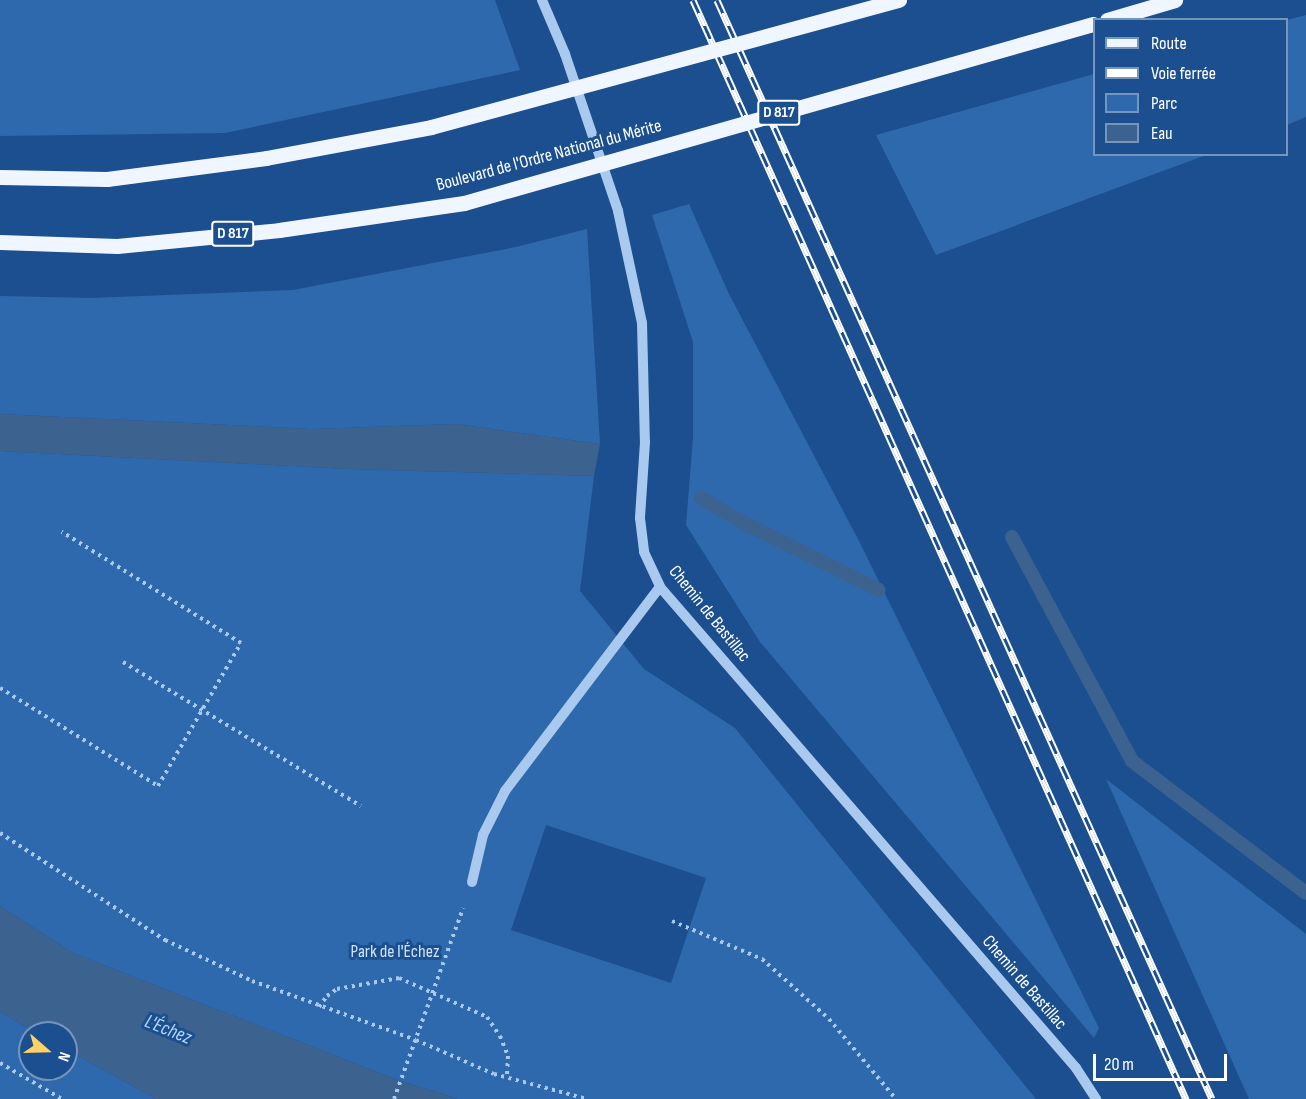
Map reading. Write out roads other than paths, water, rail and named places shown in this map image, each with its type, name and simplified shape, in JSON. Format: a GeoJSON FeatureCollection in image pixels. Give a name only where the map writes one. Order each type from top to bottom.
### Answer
{"type":"FeatureCollection","features":[{"type":"Feature","properties":{"kind":"main road"},"geometry":{"type":"LineString","coordinates":[[0,177],[106,179],[266,158],[431,126],[899,0]]}},
{"type":"Feature","properties":{"kind":"main road","name":"Boulevard de l'Ordre National du Mérite"},"geometry":{"type":"LineString","coordinates":[[1112,18],[1175,0]]}},
{"type":"Feature","properties":{"kind":"main road","name":"Boulevard de l'Ordre National du Mérite"},"geometry":{"type":"LineString","coordinates":[[0,242],[117,246],[279,230],[464,203],[1093,23]]}},
{"type":"Feature","properties":{"kind":"street","name":"Chemin de Bastillac"},"geometry":{"type":"LineString","coordinates":[[542,0],[565,54],[618,211],[642,323],[645,442],[640,518],[645,552],[660,587],[1068,1059],[1096,1099]]}},
{"type":"Feature","properties":{"kind":"street"},"geometry":{"type":"LineString","coordinates":[[472,882],[483,835],[505,790],[660,587]]}},
{"type":"Feature","properties":{"kind":"water"},"geometry":{"type":"Polygon","coordinates":[[[0,414],[312,429],[456,424],[600,444],[594,476],[349,469],[0,451],[0,414]]]}},
{"type":"Feature","properties":{"kind":"water","name":"L'Échez"},"geometry":{"type":"Polygon","coordinates":[[[0,906],[73,953],[395,1079],[458,1099],[156,1099],[78,1056],[78,1021],[18,1022],[0,1012],[0,906]]]}},
{"type":"Feature","properties":{"kind":"waterway"},"geometry":{"type":"LineString","coordinates":[[701,498],[746,524],[879,590]]}},
{"type":"Feature","properties":{"kind":"waterway"},"geometry":{"type":"LineString","coordinates":[[1012,537],[1132,761],[1306,893]]}},
{"type":"Feature","properties":{"kind":"railway"},"geometry":{"type":"LineString","coordinates":[[693,0],[1186,1099]]}},
{"type":"Feature","properties":{"kind":"railway"},"geometry":{"type":"LineString","coordinates":[[717,0],[1212,1099]]}},
{"type":"Feature","properties":{"kind":"park label","name":"Park de l'Échez"},"geometry":{"type":"Point","coordinates":[395,952]}}]}
